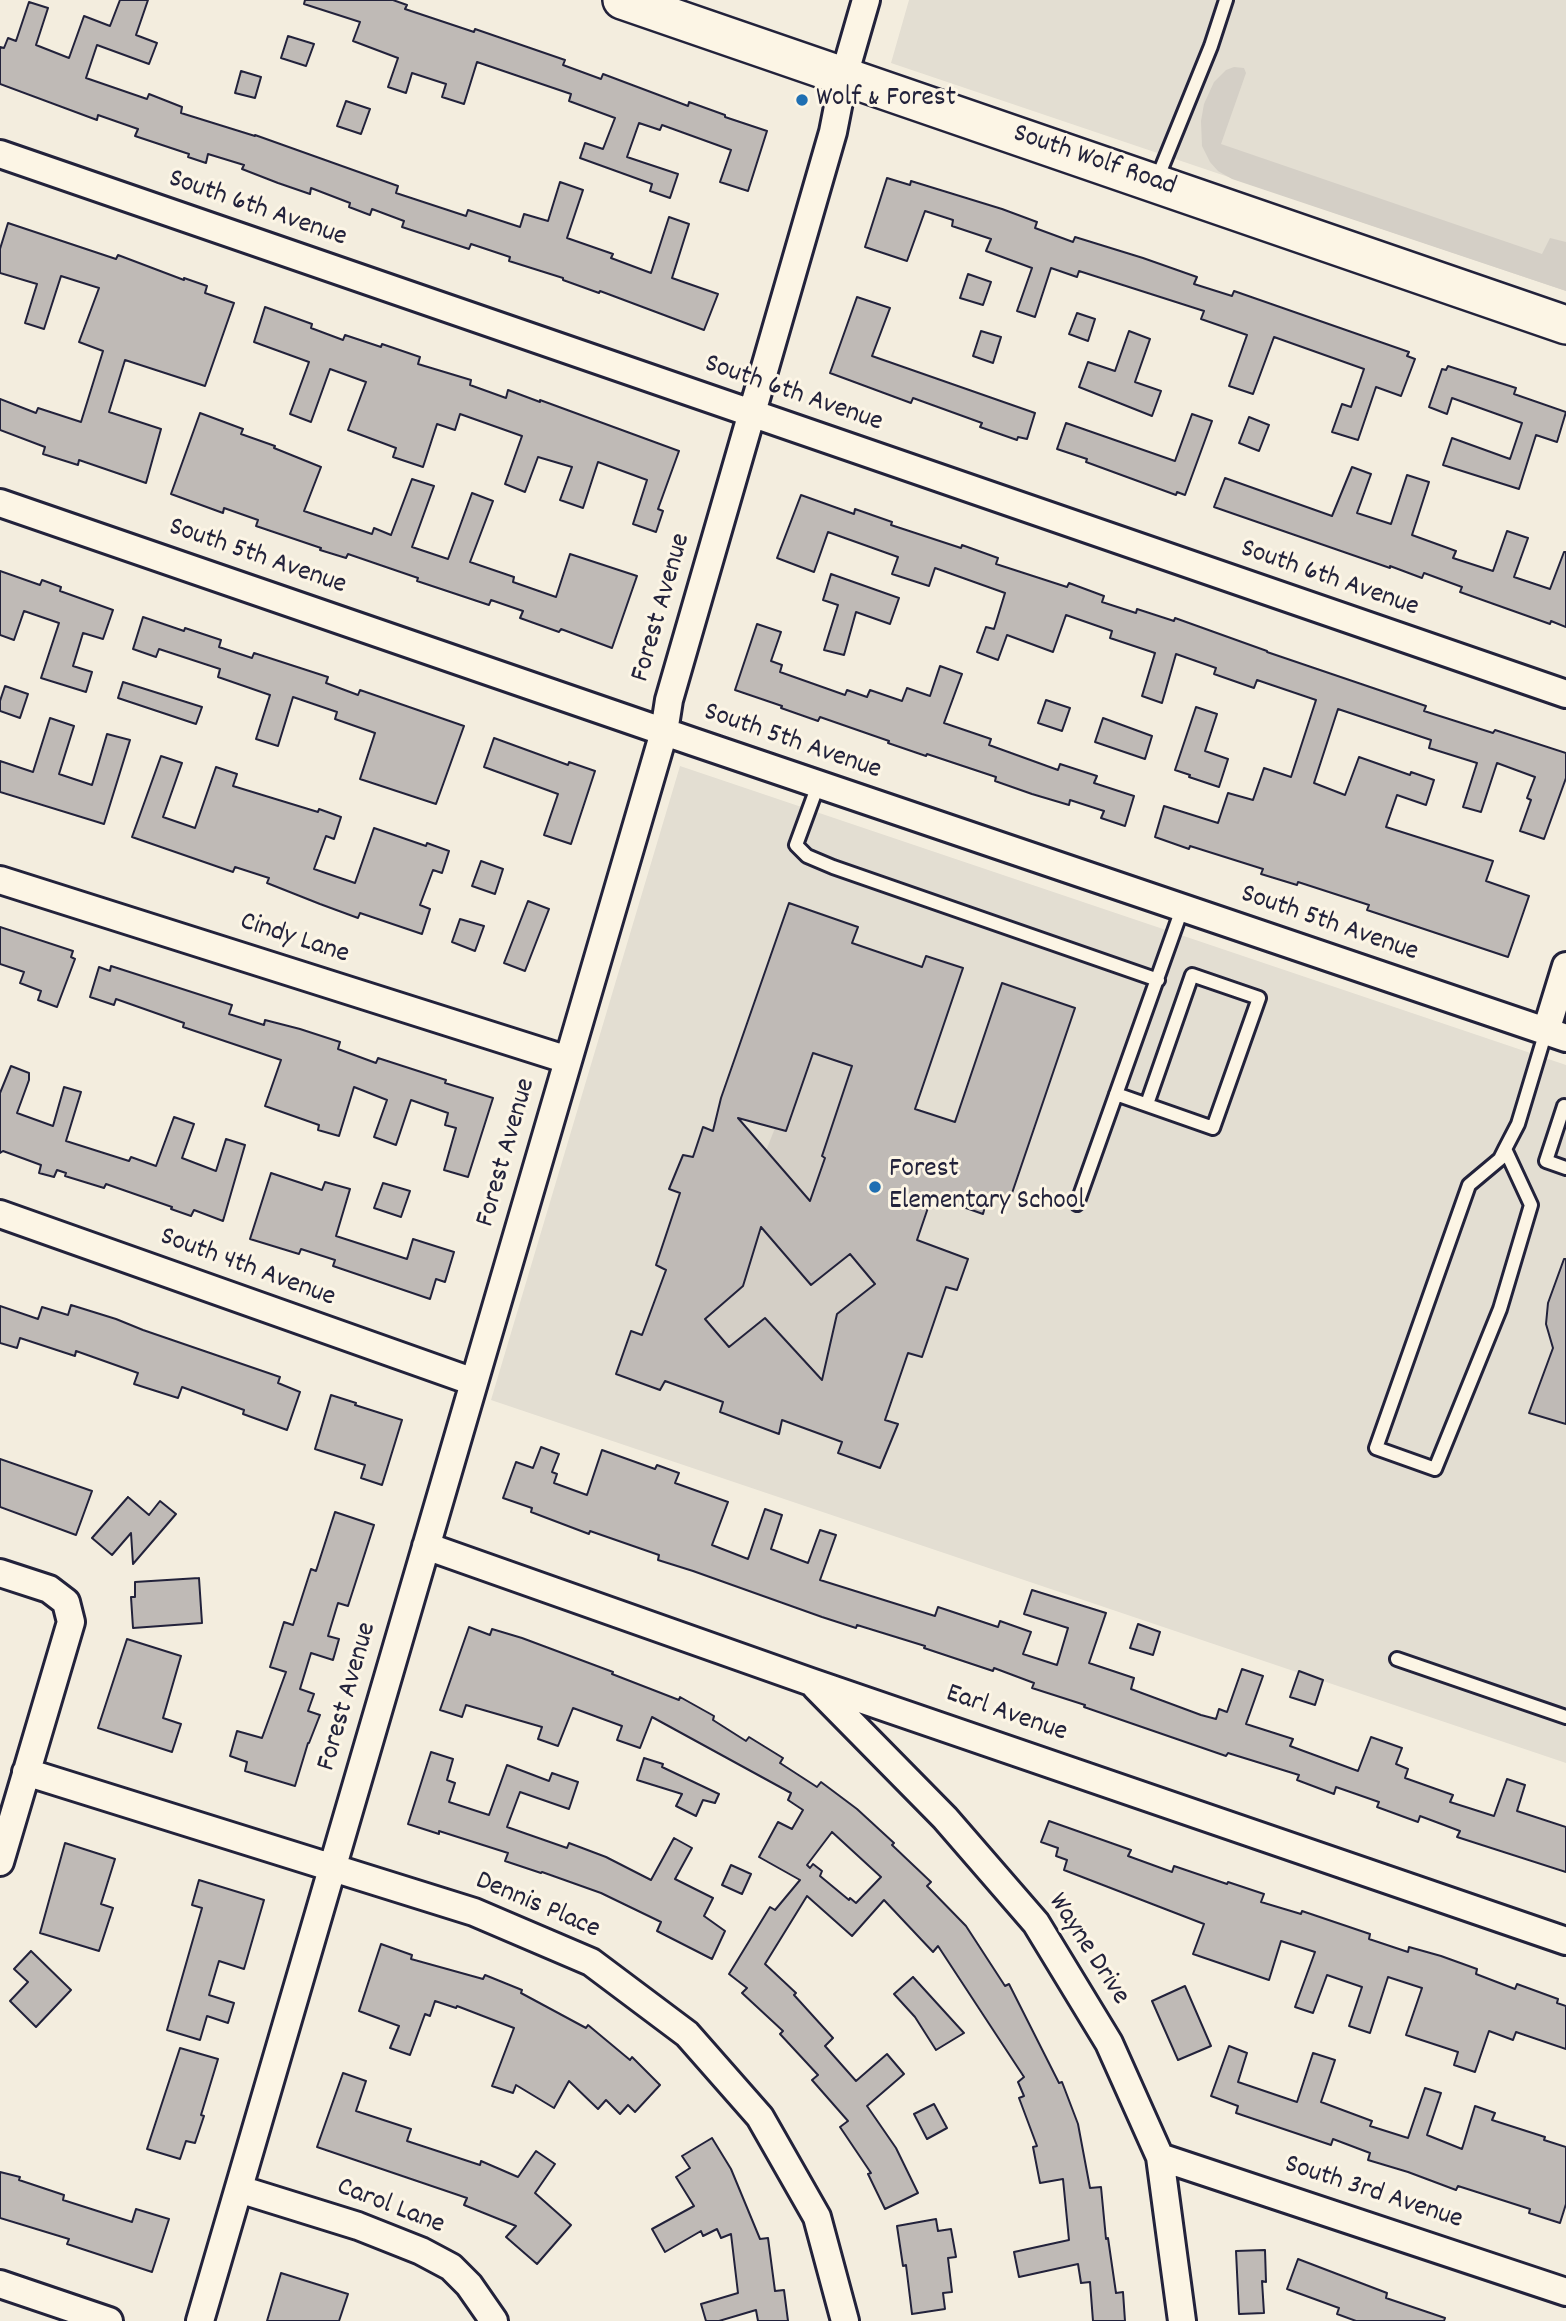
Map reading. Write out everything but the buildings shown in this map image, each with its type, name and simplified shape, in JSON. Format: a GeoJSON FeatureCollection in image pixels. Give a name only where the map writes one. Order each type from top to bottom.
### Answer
{"type":"FeatureCollection","features":[{"type":"Feature","properties":{"kind":"main road","name":"South Wolf Road"},"geometry":{"type":"LineString","coordinates":[[622,0],[1566,325]]}},
{"type":"Feature","properties":{"kind":"street","name":"Forest Avenue"},"geometry":{"type":"LineString","coordinates":[[200,2321],[664,732],[669,701],[833,132],[844,76],[866,0]]}},
{"type":"Feature","properties":{"kind":"street","name":"South 6th Avenue"},"geometry":{"type":"LineString","coordinates":[[0,154],[1566,694]]}},
{"type":"Feature","properties":{"kind":"street","name":"South 5th Avenue"},"geometry":{"type":"LineString","coordinates":[[0,503],[818,785],[1556,1035]]}},
{"type":"Feature","properties":{"kind":"street","name":"Cindy Lane"},"geometry":{"type":"LineString","coordinates":[[0,880],[568,1060]]}},
{"type":"Feature","properties":{"kind":"street"},"geometry":{"type":"LineString","coordinates":[[1556,1035],[1566,966]]}},
{"type":"Feature","properties":{"kind":"street","name":"South 4th Avenue"},"geometry":{"type":"LineString","coordinates":[[0,1214],[474,1382]]}},
{"type":"Feature","properties":{"kind":"street","name":"Earl Avenue"},"geometry":{"type":"LineString","coordinates":[[426,1546],[811,1682],[1566,1941]]}},
{"type":"Feature","properties":{"kind":"street"},"geometry":{"type":"LineString","coordinates":[[0,1573],[49,1589],[66,1602],[71,1622],[0,1862]]}},
{"type":"Feature","properties":{"kind":"street","name":"Wayne Drive"},"geometry":{"type":"LineString","coordinates":[[811,1682],[945,1818],[1036,1923],[1109,2043],[1160,2157],[1182,2321]]}},
{"type":"Feature","properties":{"kind":"street","name":"Dennis Place"},"geometry":{"type":"LineString","coordinates":[[26,1772],[474,1912],[591,1962],[687,2034],[760,2117],[817,2217],[845,2321]]}},
{"type":"Feature","properties":{"kind":"street","name":"South 3rd Avenue"},"geometry":{"type":"LineString","coordinates":[[1160,2157],[1566,2292]]}},
{"type":"Feature","properties":{"kind":"street","name":"Carol Lane"},"geometry":{"type":"LineString","coordinates":[[239,2189],[358,2226],[421,2251],[451,2267],[469,2284],[494,2321]]}},
{"type":"Feature","properties":{"kind":"street"},"geometry":{"type":"LineString","coordinates":[[0,2284],[108,2321]]}},
{"type":"Feature","properties":{"kind":"lane"},"geometry":{"type":"LineString","coordinates":[[1155,183],[1211,46],[1226,0]]}},
{"type":"Feature","properties":{"kind":"lane"},"geometry":{"type":"LineString","coordinates":[[818,785],[796,845],[807,856],[1158,980]]}},
{"type":"Feature","properties":{"kind":"lane"},"geometry":{"type":"LineString","coordinates":[[1077,1204],[1182,909]]}},
{"type":"Feature","properties":{"kind":"lane"},"geometry":{"type":"LineString","coordinates":[[1116,1094],[1213,1128],[1259,998],[1192,975],[1147,1104]]}},
{"type":"Feature","properties":{"kind":"lane"},"geometry":{"type":"LineString","coordinates":[[1505,1149],[1531,1205],[1500,1309],[1435,1469],[1376,1448],[1469,1185],[1500,1159],[1556,1035]]}},
{"type":"Feature","properties":{"kind":"lane"},"geometry":{"type":"LineString","coordinates":[[1566,1107],[1564,1106],[1546,1161],[1566,1168]]}},
{"type":"Feature","properties":{"kind":"lane"},"geometry":{"type":"LineString","coordinates":[[1397,1659],[1566,1717]]}},
{"type":"Feature","properties":{"kind":"shaded area"},"geometry":{"type":"Polygon","coordinates":[[[909,0],[1566,0],[1566,291],[891,63],[909,0]]]}},
{"type":"Feature","properties":{"kind":"shaded area"},"geometry":{"type":"Polygon","coordinates":[[[1244,68],[1246,73],[1221,144],[1542,254],[1550,238],[1566,242],[1566,291],[1232,179],[1218,171],[1202,146],[1201,121],[1204,104],[1214,82],[1226,70],[1244,68]]]}},
{"type":"Feature","properties":{"kind":"shaded area"},"geometry":{"type":"Polygon","coordinates":[[[680,766],[1566,1065],[1566,1763],[491,1400],[680,766]]]}},
{"type":"Feature","properties":{"kind":"shaded area"},"geometry":{"type":"Polygon","coordinates":[[[813,1053],[852,1066],[822,1155],[825,1158],[810,1201],[774,1159],[764,1156],[775,1128],[786,1130],[813,1053]]]}},
{"type":"Feature","properties":{"kind":"shaded area"},"geometry":{"type":"Polygon","coordinates":[[[759,1225],[811,1285],[850,1254],[875,1284],[837,1314],[844,1356],[820,1377],[765,1318],[729,1347],[705,1319],[743,1286],[759,1225]]]}},
{"type":"Feature","properties":{"kind":"place","name":"Wolf & Forest"},"geometry":{"type":"Point","coordinates":[802,100]}},
{"type":"Feature","properties":{"kind":"place","name":"Forest Elementary School"},"geometry":{"type":"Point","coordinates":[875,1187]}}]}
